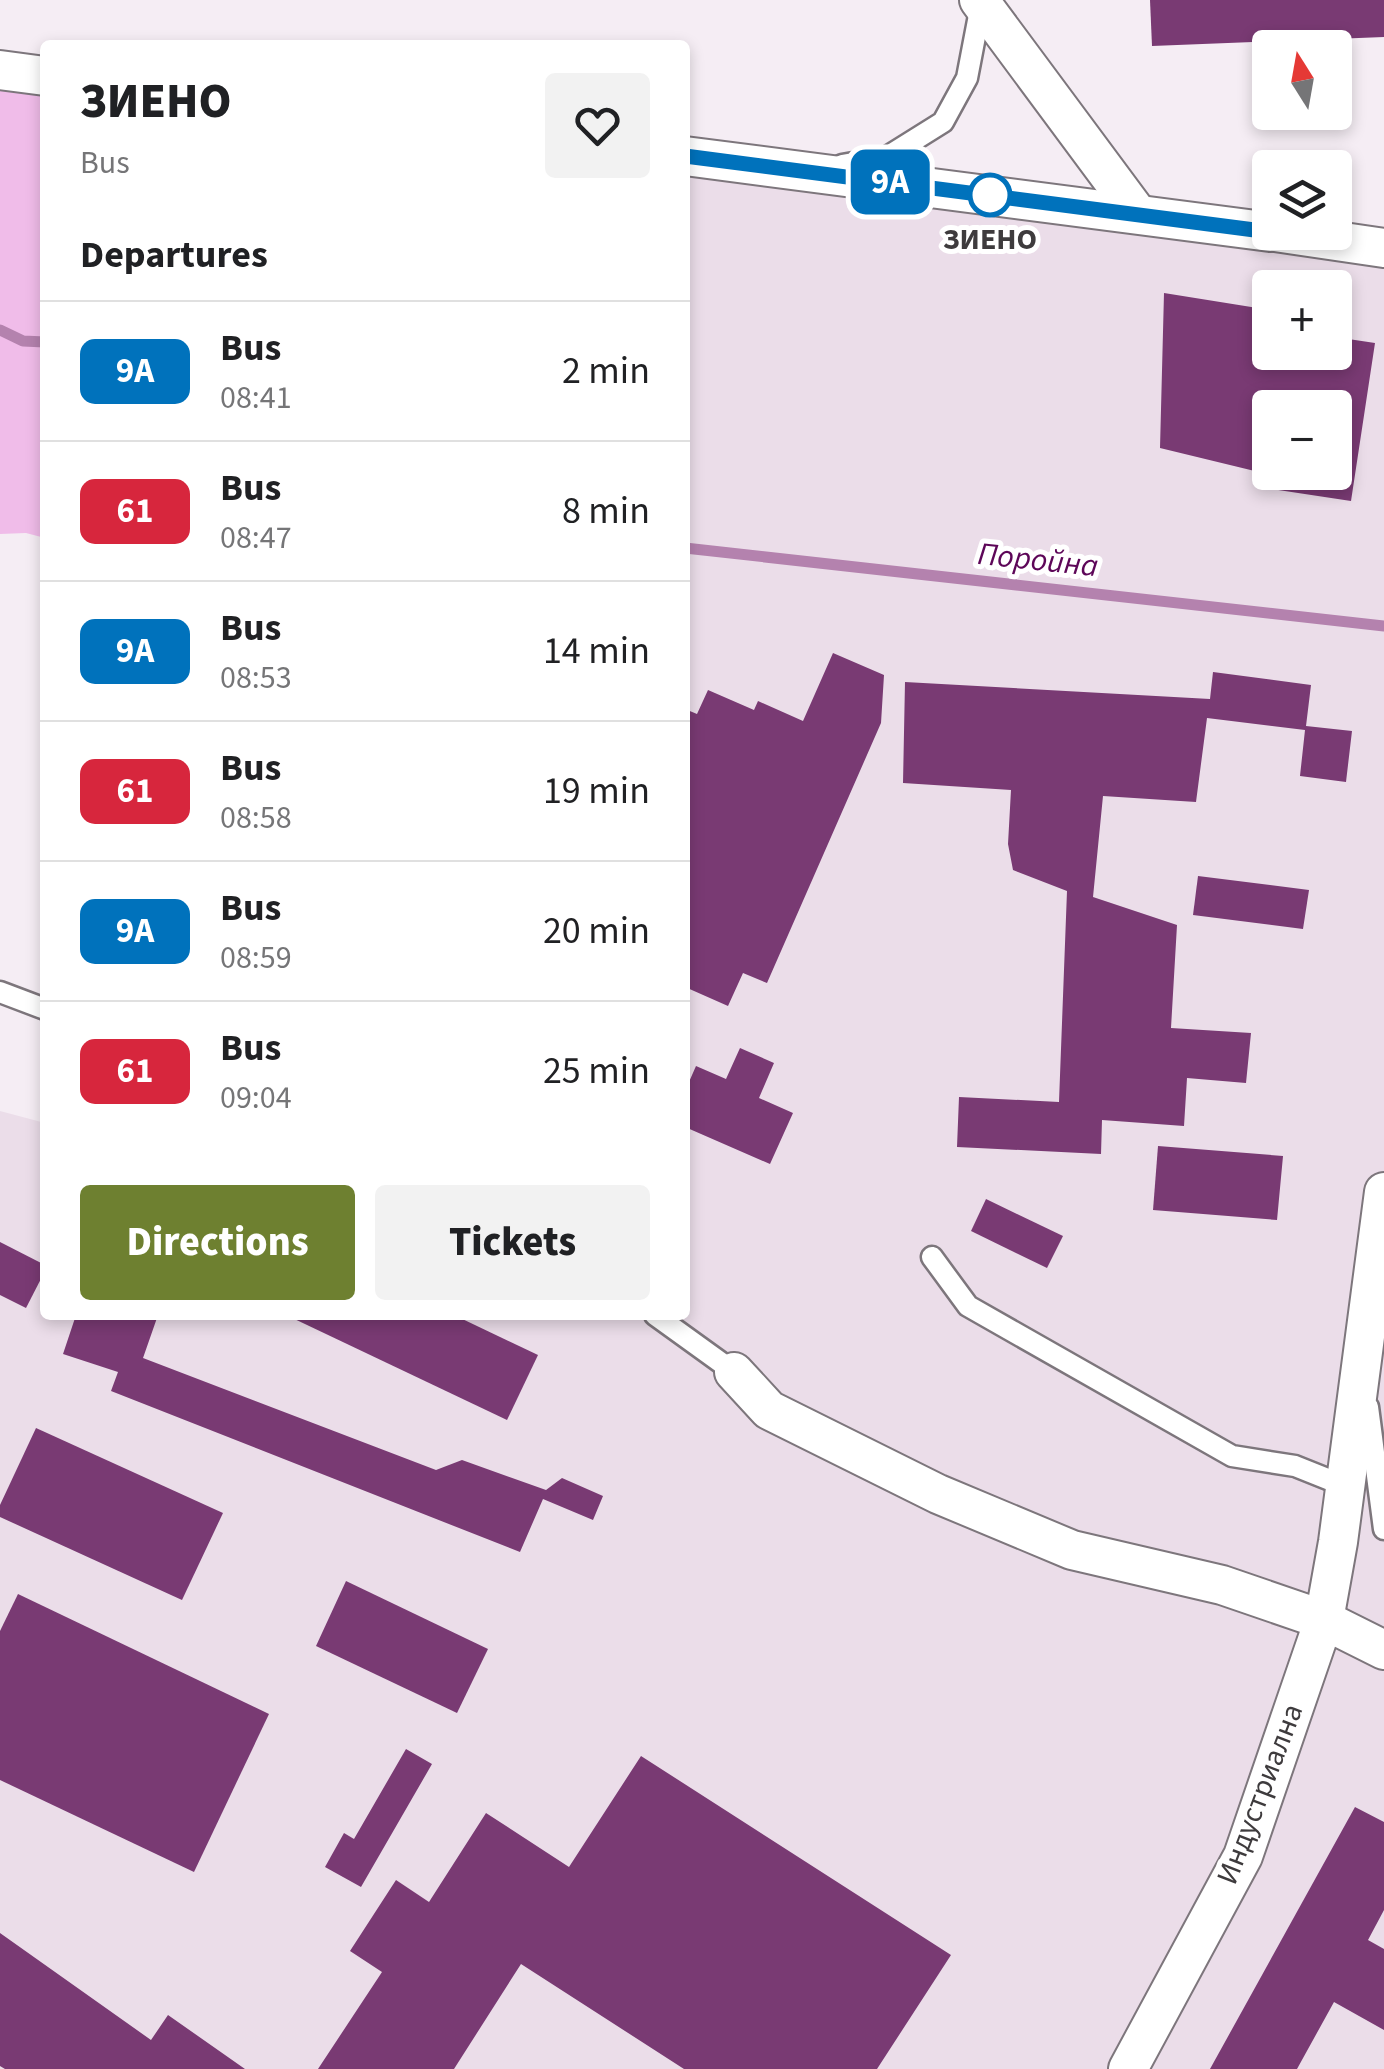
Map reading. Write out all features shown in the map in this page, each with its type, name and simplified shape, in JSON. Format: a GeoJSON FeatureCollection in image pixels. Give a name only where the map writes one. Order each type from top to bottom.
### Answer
{"type":"FeatureCollection","features":[{"type":"Feature","properties":{"kind":"street"},"geometry":{"type":"LineString","coordinates":[[981,2],[1137,213]]}},
{"type":"Feature","properties":{"kind":"street"},"geometry":{"type":"LineString","coordinates":[[0,70],[40,75]]}},
{"type":"Feature","properties":{"kind":"street"},"geometry":{"type":"LineString","coordinates":[[690,157],[1252,229]]}},
{"type":"Feature","properties":{"kind":"street"},"geometry":{"type":"LineString","coordinates":[[1352,243],[1384,248]]}},
{"type":"Feature","properties":{"kind":"street","name":"Индустриална"},"geometry":{"type":"LineString","coordinates":[[1128,2069],[1243,1856],[1324,1620],[1346,1486],[1384,1192]]}},
{"type":"Feature","properties":{"kind":"street"},"geometry":{"type":"LineString","coordinates":[[734,1372],[769,1410],[938,1494],[1072,1550],[1222,1584],[1324,1620],[1384,1650]]}},
{"type":"Feature","properties":{"kind":"lane"},"geometry":{"type":"LineString","coordinates":[[804,171],[887,157],[943,122],[967,78],[981,2]]}},
{"type":"Feature","properties":{"kind":"lane"},"geometry":{"type":"LineString","coordinates":[[0,992],[40,1007]]}},
{"type":"Feature","properties":{"kind":"lane"},"geometry":{"type":"LineString","coordinates":[[932,1257],[968,1306],[1232,1456],[1295,1466],[1346,1486]]}},
{"type":"Feature","properties":{"kind":"lane"},"geometry":{"type":"LineString","coordinates":[[661,1320],[734,1372]]}},
{"type":"Feature","properties":{"kind":"lane"},"geometry":{"type":"LineString","coordinates":[[1362,1359],[1384,1528]]}},
{"type":"Feature","properties":{"kind":"shaded area"},"geometry":{"type":"Polygon","coordinates":[[[0,89],[40,94],[40,537],[0,534],[0,89]]]}},
{"type":"Feature","properties":{"kind":"shaded area"},"geometry":{"type":"Polygon","coordinates":[[[690,157],[1252,231],[1252,250],[1352,250],[1352,244],[1384,248],[1384,2069],[0,2069],[0,1111],[40,1122],[40,1320],[690,1320],[690,157]]]}},
{"type":"Feature","properties":{"kind":"building"},"geometry":{"type":"Polygon","coordinates":[[[1150,0],[1384,0],[1384,37],[1352,38],[1352,30],[1252,30],[1252,42],[1152,46],[1150,0]]]}},
{"type":"Feature","properties":{"kind":"building"},"geometry":{"type":"Polygon","coordinates":[[[1164,293],[1252,307],[1252,370],[1352,370],[1352,340],[1375,343],[1351,501],[1278,490],[1352,490],[1352,390],[1252,390],[1252,470],[1160,448],[1164,293]]]}},
{"type":"Feature","properties":{"kind":"building"},"geometry":{"type":"Polygon","coordinates":[[[833,653],[884,675],[881,723],[767,983],[743,973],[728,1006],[690,989],[690,711],[697,714],[708,690],[754,710],[758,701],[803,721],[833,653]]]}},
{"type":"Feature","properties":{"kind":"building"},"geometry":{"type":"Polygon","coordinates":[[[1213,672],[1311,685],[1306,726],[1352,731],[1346,782],[1300,776],[1305,730],[1207,718],[1196,802],[1103,796],[1093,897],[1177,925],[1171,1028],[1251,1033],[1246,1083],[1187,1078],[1184,1126],[1102,1120],[1101,1154],[957,1147],[959,1097],[1059,1102],[1067,891],[1013,870],[1008,844],[1011,790],[903,783],[905,682],[1210,699],[1213,672]]]}},
{"type":"Feature","properties":{"kind":"building"},"geometry":{"type":"Polygon","coordinates":[[[1198,876],[1309,890],[1303,929],[1193,915],[1198,876]]]}},
{"type":"Feature","properties":{"kind":"building"},"geometry":{"type":"Polygon","coordinates":[[[740,1048],[774,1063],[759,1098],[793,1113],[770,1164],[690,1129],[690,1080],[696,1066],[726,1079],[740,1048]]]}},
{"type":"Feature","properties":{"kind":"building"},"geometry":{"type":"Polygon","coordinates":[[[1158,1146],[1283,1156],[1277,1220],[1153,1210],[1158,1146]]]}},
{"type":"Feature","properties":{"kind":"building"},"geometry":{"type":"Polygon","coordinates":[[[986,1199],[1063,1236],[1047,1268],[971,1231],[986,1199]]]}},
{"type":"Feature","properties":{"kind":"building"},"geometry":{"type":"Polygon","coordinates":[[[0,1242],[40,1262],[40,1281],[26,1308],[0,1295],[0,1242]]]}},
{"type":"Feature","properties":{"kind":"building"},"geometry":{"type":"Polygon","coordinates":[[[74,1320],[156,1320],[143,1358],[436,1470],[462,1460],[546,1490],[562,1478],[603,1496],[593,1520],[543,1499],[520,1552],[111,1391],[118,1372],[63,1354],[74,1320]]]}},
{"type":"Feature","properties":{"kind":"building"},"geometry":{"type":"Polygon","coordinates":[[[297,1320],[464,1320],[538,1355],[507,1420],[297,1320]]]}},
{"type":"Feature","properties":{"kind":"building"},"geometry":{"type":"Polygon","coordinates":[[[36,1428],[223,1513],[182,1600],[0,1517],[0,1505],[36,1428]]]}},
{"type":"Feature","properties":{"kind":"building"},"geometry":{"type":"Polygon","coordinates":[[[346,1581],[488,1649],[457,1713],[316,1646],[346,1581]]]}},
{"type":"Feature","properties":{"kind":"building"},"geometry":{"type":"Polygon","coordinates":[[[18,1594],[269,1714],[194,1872],[0,1780],[0,1631],[18,1594]]]}},
{"type":"Feature","properties":{"kind":"building"},"geometry":{"type":"Polygon","coordinates":[[[406,1749],[432,1764],[361,1887],[325,1867],[344,1833],[354,1839],[406,1749]]]}},
{"type":"Feature","properties":{"kind":"building"},"geometry":{"type":"Polygon","coordinates":[[[641,1756],[951,1955],[877,2069],[684,2069],[521,1964],[454,2069],[318,2069],[382,1972],[350,1951],[396,1880],[429,1902],[486,1813],[569,1867],[641,1756]]]}},
{"type":"Feature","properties":{"kind":"building"},"geometry":{"type":"Polygon","coordinates":[[[1355,1807],[1384,1822],[1384,1910],[1368,1940],[1384,1949],[1384,2030],[1334,2002],[1297,2069],[1210,2069],[1355,1807]]]}},
{"type":"Feature","properties":{"kind":"building"},"geometry":{"type":"Polygon","coordinates":[[[0,1933],[151,2040],[168,2015],[245,2069],[5,2069],[0,2066],[0,1933]]]}},
{"type":"Feature","properties":{"kind":"waterway","name":"Поройна"},"geometry":{"type":"LineString","coordinates":[[0,330],[23,341],[40,342]]}},
{"type":"Feature","properties":{"kind":"waterway","name":"Поройна"},"geometry":{"type":"LineString","coordinates":[[690,549],[1384,626]]}},
{"type":"Feature","properties":{"kind":"bus line","name":"9А"},"geometry":{"type":"LineString","coordinates":[[690,157],[1252,229]]}},
{"type":"Feature","properties":{"kind":"place","name":"ЗИЕНО"},"geometry":{"type":"Point","coordinates":[990,195]}}]}
